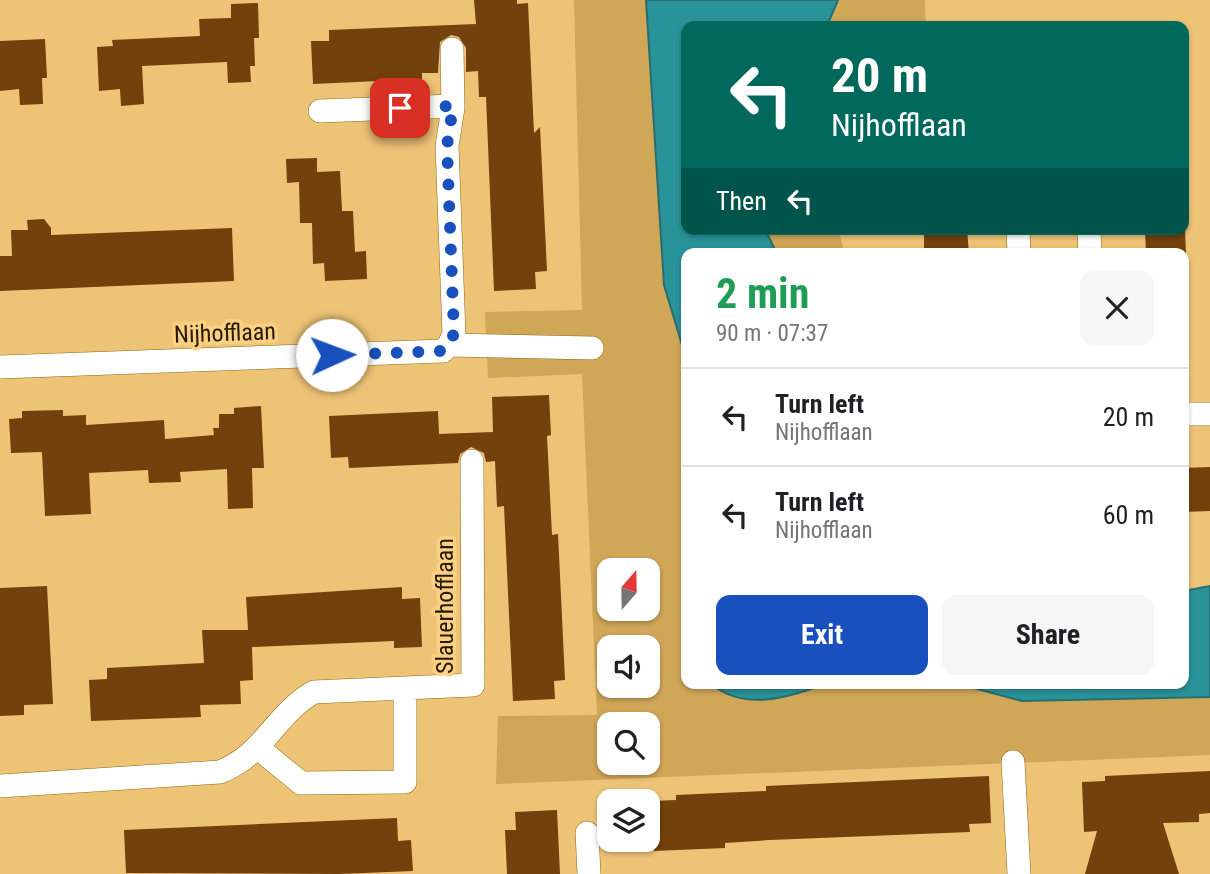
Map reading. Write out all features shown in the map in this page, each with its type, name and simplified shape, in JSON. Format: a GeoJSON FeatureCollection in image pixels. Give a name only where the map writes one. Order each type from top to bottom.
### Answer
{"type":"FeatureCollection","features":[{"type":"Feature","properties":{"kind":"street"},"geometry":{"type":"LineString","coordinates":[[449,345],[454,334],[447,146],[453,106],[452,48]]}},
{"type":"Feature","properties":{"kind":"street"},"geometry":{"type":"LineString","coordinates":[[320,111],[453,106]]}},
{"type":"Feature","properties":{"kind":"street","name":"Nijhofflaan"},"geometry":{"type":"LineString","coordinates":[[0,367],[443,351],[449,345],[592,348]]}},
{"type":"Feature","properties":{"kind":"street"},"geometry":{"type":"LineString","coordinates":[[1189,414],[1210,414]]}},
{"type":"Feature","properties":{"kind":"street","name":"Slauerhofflaan"},"geometry":{"type":"LineString","coordinates":[[0,786],[220,772],[242,763],[298,701],[314,692],[473,685],[472,461]]}},
{"type":"Feature","properties":{"kind":"street","name":"Slauerhofflaan"},"geometry":{"type":"LineString","coordinates":[[258,748],[301,783],[405,782],[405,689]]}},
{"type":"Feature","properties":{"kind":"street"},"geometry":{"type":"LineString","coordinates":[[1013,762],[1019,874]]}},
{"type":"Feature","properties":{"kind":"street"},"geometry":{"type":"LineString","coordinates":[[587,833],[589,874]]}},
{"type":"Feature","properties":{"kind":"shaded area"},"geometry":{"type":"Polygon","coordinates":[[[574,0],[925,0],[926,21],[681,21],[681,235],[840,235],[843,248],[681,248],[681,689],[1189,689],[1189,663],[1210,591],[1210,755],[496,784],[498,716],[597,715],[582,374],[488,378],[485,312],[582,310],[574,0]]]}},
{"type":"Feature","properties":{"kind":"water"},"geometry":{"type":"Polygon","coordinates":[[[646,0],[838,0],[829,21],[681,21],[681,235],[768,235],[774,248],[681,248],[681,341],[664,285],[646,0]]]}},
{"type":"Feature","properties":{"kind":"water"},"geometry":{"type":"Polygon","coordinates":[[[1210,586],[1210,697],[1022,701],[978,689],[1189,689],[1189,590],[1210,586]]]}},
{"type":"Feature","properties":{"kind":"water"},"geometry":{"type":"Polygon","coordinates":[[[718,689],[810,689],[782,697],[753,700],[718,689]]]}},
{"type":"Feature","properties":{"kind":"building"},"geometry":{"type":"Polygon","coordinates":[[[474,0],[517,0],[517,4],[528,3],[534,133],[540,127],[547,271],[535,272],[536,289],[494,291],[486,97],[479,97],[478,71],[466,72],[466,48],[459,37],[451,35],[440,42],[438,73],[422,73],[422,79],[313,84],[311,41],[329,41],[329,30],[476,24],[474,0]]]}},
{"type":"Feature","properties":{"kind":"building"},"geometry":{"type":"Polygon","coordinates":[[[258,3],[259,38],[254,38],[255,66],[250,66],[251,82],[228,83],[227,62],[142,66],[144,104],[121,106],[120,89],[99,91],[97,47],[113,46],[112,40],[200,36],[199,19],[231,18],[231,4],[258,3]]]}},
{"type":"Feature","properties":{"kind":"building"},"geometry":{"type":"Polygon","coordinates":[[[45,39],[47,78],[42,78],[43,104],[20,105],[19,89],[0,91],[0,41],[45,39]]]}},
{"type":"Feature","properties":{"kind":"building"},"geometry":{"type":"Polygon","coordinates":[[[317,158],[317,172],[340,171],[342,211],[353,211],[355,252],[366,251],[367,279],[325,281],[324,263],[313,264],[312,223],[300,223],[299,182],[287,183],[286,159],[317,158]]]}},
{"type":"Feature","properties":{"kind":"building"},"geometry":{"type":"Polygon","coordinates":[[[44,219],[51,228],[51,235],[232,228],[234,281],[0,291],[0,256],[12,256],[11,230],[28,230],[27,220],[44,219]]]}},
{"type":"Feature","properties":{"kind":"building"},"geometry":{"type":"Polygon","coordinates":[[[924,235],[967,235],[969,248],[924,248],[924,235]]]}},
{"type":"Feature","properties":{"kind":"building"},"geometry":{"type":"Polygon","coordinates":[[[1145,235],[1185,235],[1186,248],[1146,248],[1145,235]]]}},
{"type":"Feature","properties":{"kind":"building"},"geometry":{"type":"Polygon","coordinates":[[[549,395],[551,435],[547,436],[552,535],[558,534],[565,680],[554,681],[555,699],[513,701],[504,506],[497,507],[495,461],[486,462],[484,453],[471,447],[460,454],[458,463],[349,468],[348,457],[331,458],[329,416],[438,411],[439,434],[493,432],[492,397],[549,395]]]}},
{"type":"Feature","properties":{"kind":"building"},"geometry":{"type":"Polygon","coordinates":[[[261,406],[264,468],[252,468],[253,508],[228,509],[227,469],[180,472],[181,482],[149,483],[148,470],[89,473],[91,514],[45,516],[42,452],[11,453],[9,419],[22,418],[22,411],[63,410],[63,416],[86,415],[86,425],[164,420],[165,439],[214,435],[213,428],[219,428],[219,414],[234,414],[234,408],[261,406]]]}},
{"type":"Feature","properties":{"kind":"building"},"geometry":{"type":"Polygon","coordinates":[[[1210,467],[1210,511],[1189,512],[1189,468],[1210,467]]]}},
{"type":"Feature","properties":{"kind":"building"},"geometry":{"type":"Polygon","coordinates":[[[47,586],[53,704],[24,705],[24,715],[0,716],[0,588],[47,586]]]}},
{"type":"Feature","properties":{"kind":"building"},"geometry":{"type":"Polygon","coordinates":[[[402,587],[402,599],[420,598],[422,647],[394,648],[394,641],[252,647],[253,680],[240,681],[241,704],[200,705],[201,717],[91,721],[89,680],[107,679],[107,668],[204,663],[202,630],[248,630],[246,597],[402,587]]]}},
{"type":"Feature","properties":{"kind":"building"},"geometry":{"type":"Polygon","coordinates":[[[1210,771],[1210,813],[1199,814],[1199,822],[1163,823],[1179,874],[1085,874],[1097,831],[1084,832],[1082,782],[1105,781],[1105,776],[1210,771]]]}},
{"type":"Feature","properties":{"kind":"building"},"geometry":{"type":"Polygon","coordinates":[[[989,776],[991,823],[969,824],[970,832],[770,840],[725,843],[725,848],[660,851],[660,801],[676,800],[676,795],[766,791],[766,786],[989,776]]]}},
{"type":"Feature","properties":{"kind":"building"},"geometry":{"type":"Polygon","coordinates":[[[557,810],[560,874],[507,874],[505,830],[516,830],[515,812],[557,810]]]}},
{"type":"Feature","properties":{"kind":"building"},"geometry":{"type":"Polygon","coordinates":[[[397,818],[398,841],[411,840],[413,871],[339,874],[126,873],[124,830],[397,818]]]}},
{"type":"Feature","properties":{"kind":"route"},"geometry":{"type":"LineString","coordinates":[[332,355],[443,351],[454,334],[447,146],[453,106],[400,108]]}}]}
